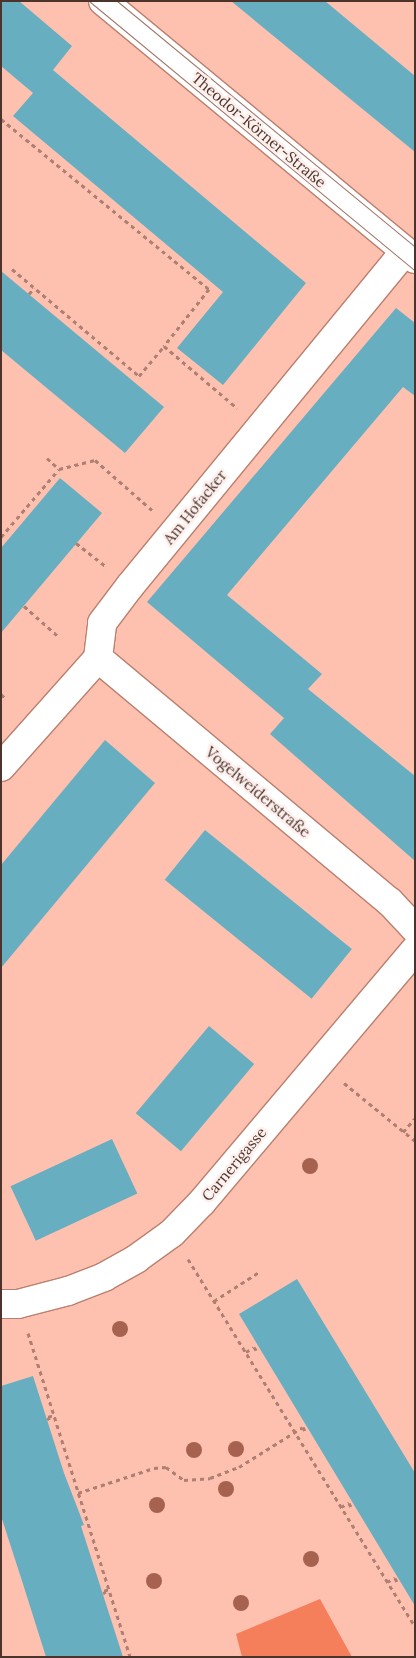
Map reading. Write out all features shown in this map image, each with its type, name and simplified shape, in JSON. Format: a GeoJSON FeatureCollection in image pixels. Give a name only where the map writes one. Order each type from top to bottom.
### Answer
{"type":"FeatureCollection","features":[{"type":"Feature","properties":{"kind":"street","name":"Theodor-Körner-Straße"},"geometry":{"type":"LineString","coordinates":[[103,1],[410,255]]}},
{"type":"Feature","properties":{"kind":"street","name":"Am Hofacker"},"geometry":{"type":"LineString","coordinates":[[98,658],[102,623],[130,586],[410,255]]}},
{"type":"Feature","properties":{"kind":"street"},"geometry":{"type":"LineString","coordinates":[[1,767],[98,658]]}},
{"type":"Feature","properties":{"kind":"street","name":"Vogelweiderstraße"},"geometry":{"type":"LineString","coordinates":[[98,658],[390,902],[415,928]]}},
{"type":"Feature","properties":{"kind":"street","name":"Carnerigasse"},"geometry":{"type":"LineString","coordinates":[[1,1304],[18,1304],[68,1292],[136,1259],[172,1233],[202,1202],[415,950]]}},
{"type":"Feature","properties":{"kind":"path"},"geometry":{"type":"LineString","coordinates":[[1,119],[209,289],[139,376],[12,269]]}},
{"type":"Feature","properties":{"kind":"path"},"geometry":{"type":"LineString","coordinates":[[29,294],[34,288]]}},
{"type":"Feature","properties":{"kind":"path"},"geometry":{"type":"LineString","coordinates":[[164,346],[243,413]]}},
{"type":"Feature","properties":{"kind":"path"},"geometry":{"type":"LineString","coordinates":[[47,458],[59,469]]}},
{"type":"Feature","properties":{"kind":"path"},"geometry":{"type":"LineString","coordinates":[[1,537],[59,469],[95,460],[157,513]]}},
{"type":"Feature","properties":{"kind":"path"},"geometry":{"type":"LineString","coordinates":[[76,543],[111,570]]}},
{"type":"Feature","properties":{"kind":"path"},"geometry":{"type":"LineString","coordinates":[[24,606],[58,636]]}},
{"type":"Feature","properties":{"kind":"path"},"geometry":{"type":"LineString","coordinates":[[1,694],[5,698]]}},
{"type":"Feature","properties":{"kind":"path"},"geometry":{"type":"LineString","coordinates":[[341,1081],[415,1141]]}},
{"type":"Feature","properties":{"kind":"path"},"geometry":{"type":"LineString","coordinates":[[403,1132],[415,1118]]}},
{"type":"Feature","properties":{"kind":"path"},"geometry":{"type":"LineString","coordinates":[[187,1257],[415,1627]]}},
{"type":"Feature","properties":{"kind":"path"},"geometry":{"type":"LineString","coordinates":[[214,1301],[259,1272]]}},
{"type":"Feature","properties":{"kind":"path"},"geometry":{"type":"LineString","coordinates":[[26,1329],[130,1657]]}},
{"type":"Feature","properties":{"kind":"path"},"geometry":{"type":"LineString","coordinates":[[246,1352],[254,1347],[256,1350]]}},
{"type":"Feature","properties":{"kind":"path"},"geometry":{"type":"LineString","coordinates":[[49,1420],[48,1417],[54,1415]]}},
{"type":"Feature","properties":{"kind":"path"},"geometry":{"type":"LineString","coordinates":[[78,1493],[154,1468],[166,1467],[184,1480],[210,1478],[238,1467],[303,1427],[305,1431]]}},
{"type":"Feature","properties":{"kind":"path"},"geometry":{"type":"LineString","coordinates":[[341,1507],[348,1503],[351,1507]]}},
{"type":"Feature","properties":{"kind":"path"},"geometry":{"type":"LineString","coordinates":[[78,1508],[82,1504]]}},
{"type":"Feature","properties":{"kind":"path"},"geometry":{"type":"LineString","coordinates":[[387,1582],[395,1578],[397,1582]]}},
{"type":"Feature","properties":{"kind":"path"},"geometry":{"type":"LineString","coordinates":[[105,1594],[104,1591],[109,1589]]}},
{"type":"Feature","properties":{"kind":"shaded area"},"geometry":{"type":"Polygon","coordinates":[[[320,1599],[352,1657],[242,1657],[236,1634],[320,1599]]]}},
{"type":"Feature","properties":{"kind":"building"},"geometry":{"type":"Polygon","coordinates":[[[1,1],[19,1],[72,46],[53,70],[306,283],[223,385],[177,348],[223,292],[13,116],[33,93],[1,66],[1,1]]]}},
{"type":"Feature","properties":{"kind":"building"},"geometry":{"type":"Polygon","coordinates":[[[231,1],[325,1],[415,76],[415,152],[231,1]]]}},
{"type":"Feature","properties":{"kind":"building"},"geometry":{"type":"Polygon","coordinates":[[[1,271],[164,407],[125,453],[1,350],[1,271]]]}},
{"type":"Feature","properties":{"kind":"building"},"geometry":{"type":"Polygon","coordinates":[[[396,308],[415,323],[415,396],[403,387],[227,595],[322,674],[308,689],[415,776],[415,861],[270,734],[284,718],[147,602],[396,308]]]}},
{"type":"Feature","properties":{"kind":"building"},"geometry":{"type":"Polygon","coordinates":[[[60,478],[102,513],[1,633],[1,548],[60,478]]]}},
{"type":"Feature","properties":{"kind":"building"},"geometry":{"type":"Polygon","coordinates":[[[105,740],[155,783],[1,968],[1,865],[105,740]]]}},
{"type":"Feature","properties":{"kind":"building"},"geometry":{"type":"Polygon","coordinates":[[[205,830],[352,949],[312,999],[165,880],[205,830]]]}},
{"type":"Feature","properties":{"kind":"building"},"geometry":{"type":"Polygon","coordinates":[[[209,1026],[254,1064],[181,1151],[136,1113],[209,1026]]]}},
{"type":"Feature","properties":{"kind":"building"},"geometry":{"type":"Polygon","coordinates":[[[112,1139],[137,1193],[36,1241],[10,1186],[112,1139]]]}},
{"type":"Feature","properties":{"kind":"building"},"geometry":{"type":"Polygon","coordinates":[[[297,1279],[415,1473],[415,1606],[239,1314],[297,1279]]]}},
{"type":"Feature","properties":{"kind":"building"},"geometry":{"type":"Polygon","coordinates":[[[33,1376],[64,1473],[84,1525],[81,1526],[123,1657],[46,1657],[1,1516],[1,1386],[33,1376]]]}},
{"type":"Feature","properties":{"kind":"tram line"},"geometry":{"type":"LineString","coordinates":[[89,1],[415,271]]}},
{"type":"Feature","properties":{"kind":"tram line"},"geometry":{"type":"LineString","coordinates":[[117,1],[415,247]]}}]}
